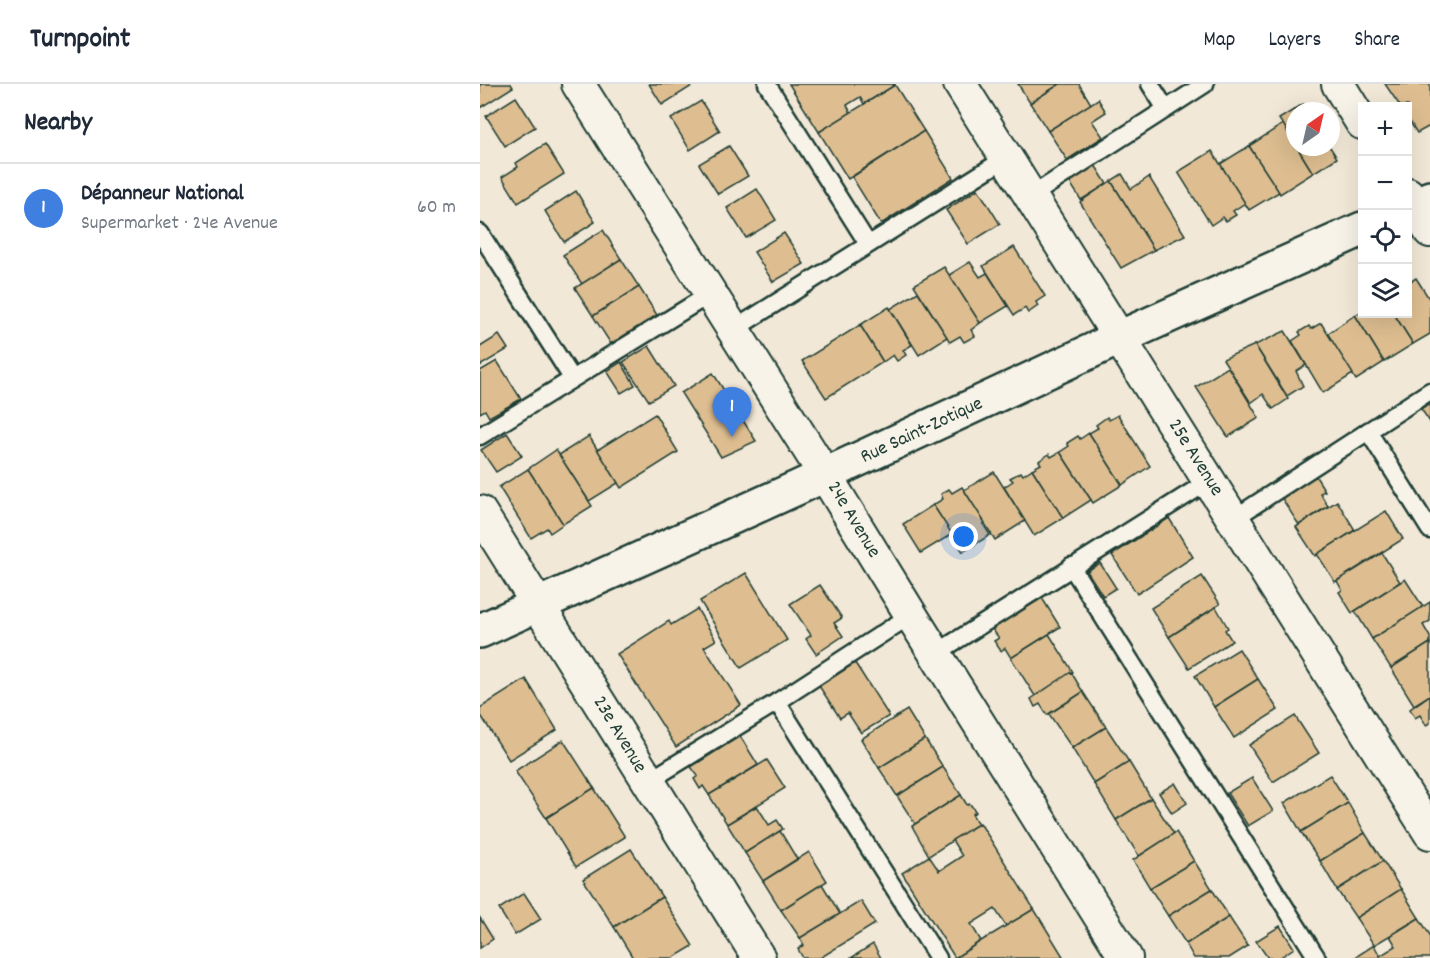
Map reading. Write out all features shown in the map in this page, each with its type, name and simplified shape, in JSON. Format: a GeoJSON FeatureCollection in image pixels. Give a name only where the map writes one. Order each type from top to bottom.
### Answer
{"type":"FeatureCollection","features":[{"type":"Feature","properties":{"kind":"street","name":"24e Avenue"},"geometry":{"type":"LineString","coordinates":[[578,84],[1126,958]]}},
{"type":"Feature","properties":{"kind":"street","name":"25e Avenue"},"geometry":{"type":"LineString","coordinates":[[960,84],[1430,833]]}},
{"type":"Feature","properties":{"kind":"street"},"geometry":{"type":"LineString","coordinates":[[1338,84],[1358,116]]}},
{"type":"Feature","properties":{"kind":"street","name":"Rue Saint-Zotique"},"geometry":{"type":"LineString","coordinates":[[480,631],[1358,231]]}},
{"type":"Feature","properties":{"kind":"street","name":"23e Avenue"},"geometry":{"type":"LineString","coordinates":[[480,512],[759,958]]}},
{"type":"Feature","properties":{"kind":"lane"},"geometry":{"type":"LineString","coordinates":[[767,84],[868,244]]}},
{"type":"Feature","properties":{"kind":"lane"},"geometry":{"type":"LineString","coordinates":[[1150,84],[1166,109]]}},
{"type":"Feature","properties":{"kind":"lane"},"geometry":{"type":"LineString","coordinates":[[1031,196],[1205,84]]}},
{"type":"Feature","properties":{"kind":"lane"},"geometry":{"type":"LineString","coordinates":[[733,330],[1006,158]]}},
{"type":"Feature","properties":{"kind":"lane"},"geometry":{"type":"LineString","coordinates":[[480,232],[572,378]]}},
{"type":"Feature","properties":{"kind":"lane"},"geometry":{"type":"LineString","coordinates":[[480,436],[710,294]]}},
{"type":"Feature","properties":{"kind":"lane"},"geometry":{"type":"LineString","coordinates":[[1233,519],[1430,391]]}},
{"type":"Feature","properties":{"kind":"lane"},"geometry":{"type":"LineString","coordinates":[[1368,431],[1430,530]]}},
{"type":"Feature","properties":{"kind":"lane"},"geometry":{"type":"LineString","coordinates":[[935,654],[1209,480]]}},
{"type":"Feature","properties":{"kind":"lane"},"geometry":{"type":"LineString","coordinates":[[1071,566],[1317,958]]}},
{"type":"Feature","properties":{"kind":"lane"},"geometry":{"type":"LineString","coordinates":[[647,782],[777,702],[911,615]]}},
{"type":"Feature","properties":{"kind":"lane"},"geometry":{"type":"LineString","coordinates":[[777,702],[938,958]]}},
{"type":"Feature","properties":{"kind":"building"},"geometry":{"type":"Polygon","coordinates":[[[480,84],[511,84],[513,87],[480,108],[480,84]]]}},
{"type":"Feature","properties":{"kind":"building"},"geometry":{"type":"Polygon","coordinates":[[[649,84],[691,84],[692,86],[662,105],[649,84]]]}},
{"type":"Feature","properties":{"kind":"building"},"geometry":{"type":"Polygon","coordinates":[[[789,84],[895,85],[864,104],[860,97],[847,105],[851,113],[819,132],[789,84]]]}},
{"type":"Feature","properties":{"kind":"building"},"geometry":{"type":"Polygon","coordinates":[[[1018,84],[1060,84],[1030,103],[1018,84]]]}},
{"type":"Feature","properties":{"kind":"building"},"geometry":{"type":"Polygon","coordinates":[[[1060,84],[1079,84],[1091,104],[1048,131],[1030,103],[1060,84]]]}},
{"type":"Feature","properties":{"kind":"building"},"geometry":{"type":"Polygon","coordinates":[[[1385,84],[1430,84],[1430,126],[1417,133],[1412,125],[1412,102],[1397,102],[1385,84]]]}},
{"type":"Feature","properties":{"kind":"building"},"geometry":{"type":"Polygon","coordinates":[[[895,85],[924,131],[848,179],[819,132],[895,85]]]}},
{"type":"Feature","properties":{"kind":"building"},"geometry":{"type":"Polygon","coordinates":[[[516,97],[535,127],[505,146],[486,116],[516,97]]]}},
{"type":"Feature","properties":{"kind":"building"},"geometry":{"type":"Polygon","coordinates":[[[1098,99],[1106,112],[1092,121],[1103,137],[1067,160],[1048,131],[1098,99]]]}},
{"type":"Feature","properties":{"kind":"building"},"geometry":{"type":"Polygon","coordinates":[[[701,101],[720,131],[690,150],[671,119],[701,101]]]}},
{"type":"Feature","properties":{"kind":"building"},"geometry":{"type":"Polygon","coordinates":[[[1286,115],[1286,130],[1279,119],[1286,115]]]}},
{"type":"Feature","properties":{"kind":"building"},"geometry":{"type":"Polygon","coordinates":[[[1283,124],[1286,129],[1286,156],[1303,156],[1313,173],[1280,194],[1249,146],[1283,124]]]}},
{"type":"Feature","properties":{"kind":"building"},"geometry":{"type":"Polygon","coordinates":[[[924,131],[953,178],[881,224],[852,177],[924,131]]]}},
{"type":"Feature","properties":{"kind":"building"},"geometry":{"type":"Polygon","coordinates":[[[545,144],[564,174],[518,203],[502,177],[518,167],[516,163],[545,144]]]}},
{"type":"Feature","properties":{"kind":"building"},"geometry":{"type":"Polygon","coordinates":[[[729,146],[748,176],[718,194],[699,164],[729,146]]]}},
{"type":"Feature","properties":{"kind":"building"},"geometry":{"type":"Polygon","coordinates":[[[1249,146],[1279,192],[1249,210],[1220,164],[1249,146]]]}},
{"type":"Feature","properties":{"kind":"building"},"geometry":{"type":"Polygon","coordinates":[[[1212,151],[1245,203],[1233,211],[1236,215],[1226,221],[1223,217],[1211,225],[1178,172],[1212,151]]]}},
{"type":"Feature","properties":{"kind":"building"},"geometry":{"type":"Polygon","coordinates":[[[1303,156],[1336,156],[1337,158],[1313,173],[1303,156]]]}},
{"type":"Feature","properties":{"kind":"building"},"geometry":{"type":"Polygon","coordinates":[[[1095,165],[1107,184],[1081,200],[1069,181],[1095,165]]]}},
{"type":"Feature","properties":{"kind":"building"},"geometry":{"type":"Polygon","coordinates":[[[1122,174],[1131,189],[1149,177],[1185,235],[1154,250],[1111,181],[1122,174]]]}},
{"type":"Feature","properties":{"kind":"building"},"geometry":{"type":"Polygon","coordinates":[[[1111,181],[1154,250],[1121,268],[1080,202],[1111,181]]]}},
{"type":"Feature","properties":{"kind":"building"},"geometry":{"type":"Polygon","coordinates":[[[757,189],[776,220],[746,238],[727,208],[757,189]]]}},
{"type":"Feature","properties":{"kind":"building"},"geometry":{"type":"Polygon","coordinates":[[[978,189],[1000,224],[968,244],[946,210],[978,189]]]}},
{"type":"Feature","properties":{"kind":"building"},"geometry":{"type":"Polygon","coordinates":[[[576,191],[595,222],[564,242],[545,211],[576,191]]]}},
{"type":"Feature","properties":{"kind":"building"},"geometry":{"type":"Polygon","coordinates":[[[603,230],[621,259],[582,284],[563,255],[603,230]]]}},
{"type":"Feature","properties":{"kind":"building"},"geometry":{"type":"Polygon","coordinates":[[[784,233],[804,264],[773,282],[754,252],[784,233]]]}},
{"type":"Feature","properties":{"kind":"building"},"geometry":{"type":"Polygon","coordinates":[[[1014,247],[1045,296],[1036,302],[1038,306],[1028,313],[1025,308],[1014,315],[983,266],[1014,247]]]}},
{"type":"Feature","properties":{"kind":"building"},"geometry":{"type":"Polygon","coordinates":[[[621,259],[639,287],[593,316],[575,288],[621,259]]]}},
{"type":"Feature","properties":{"kind":"building"},"geometry":{"type":"Polygon","coordinates":[[[970,262],[980,277],[987,273],[1008,306],[980,323],[949,275],[970,262]]]}},
{"type":"Feature","properties":{"kind":"building"},"geometry":{"type":"Polygon","coordinates":[[[944,267],[980,323],[971,330],[975,336],[964,342],[960,336],[950,342],[914,285],[944,267]]]}},
{"type":"Feature","properties":{"kind":"building"},"geometry":{"type":"Polygon","coordinates":[[[1416,278],[1430,300],[1430,334],[1413,344],[1397,318],[1412,318],[1412,280],[1416,278]]]}},
{"type":"Feature","properties":{"kind":"building"},"geometry":{"type":"Polygon","coordinates":[[[639,287],[657,315],[611,344],[593,316],[639,287]]]}},
{"type":"Feature","properties":{"kind":"building"},"geometry":{"type":"Polygon","coordinates":[[[918,292],[947,337],[919,355],[890,309],[918,292]]]}},
{"type":"Feature","properties":{"kind":"building"},"geometry":{"type":"Polygon","coordinates":[[[889,307],[912,345],[903,350],[906,355],[897,361],[893,355],[883,362],[860,325],[889,307]]]}},
{"type":"Feature","properties":{"kind":"building"},"geometry":{"type":"Polygon","coordinates":[[[1358,313],[1358,318],[1397,318],[1413,344],[1384,362],[1355,315],[1358,313]]]}},
{"type":"Feature","properties":{"kind":"building"},"geometry":{"type":"Polygon","coordinates":[[[1355,315],[1384,362],[1356,380],[1327,334],[1355,315]]]}},
{"type":"Feature","properties":{"kind":"building"},"geometry":{"type":"Polygon","coordinates":[[[1321,323],[1353,374],[1323,393],[1292,341],[1301,335],[1299,332],[1321,323]]]}},
{"type":"Feature","properties":{"kind":"building"},"geometry":{"type":"Polygon","coordinates":[[[860,325],[883,362],[826,398],[802,361],[860,325]]]}},
{"type":"Feature","properties":{"kind":"building"},"geometry":{"type":"Polygon","coordinates":[[[1285,331],[1306,365],[1296,371],[1303,386],[1287,396],[1255,345],[1285,331]]]}},
{"type":"Feature","properties":{"kind":"building"},"geometry":{"type":"Polygon","coordinates":[[[499,335],[508,349],[480,366],[480,347],[499,335]]]}},
{"type":"Feature","properties":{"kind":"building"},"geometry":{"type":"Polygon","coordinates":[[[1255,345],[1288,399],[1273,409],[1263,394],[1251,403],[1223,359],[1255,345]]]}},
{"type":"Feature","properties":{"kind":"building"},"geometry":{"type":"Polygon","coordinates":[[[649,346],[674,386],[649,401],[623,362],[649,346]]]}},
{"type":"Feature","properties":{"kind":"building"},"geometry":{"type":"Polygon","coordinates":[[[497,361],[521,399],[489,417],[485,410],[480,413],[480,371],[497,361]]]}},
{"type":"Feature","properties":{"kind":"building"},"geometry":{"type":"Polygon","coordinates":[[[621,362],[635,385],[621,393],[607,371],[621,362]]]}},
{"type":"Feature","properties":{"kind":"building"},"geometry":{"type":"Polygon","coordinates":[[[1228,367],[1259,418],[1228,437],[1196,387],[1228,367]]]}},
{"type":"Feature","properties":{"kind":"building"},"geometry":{"type":"Polygon","coordinates":[[[713,373],[756,441],[721,457],[681,393],[713,373]]]}},
{"type":"Feature","properties":{"kind":"building"},"geometry":{"type":"Polygon","coordinates":[[[1430,403],[1430,422],[1421,409],[1430,403]]]}},
{"type":"Feature","properties":{"kind":"building"},"geometry":{"type":"Polygon","coordinates":[[[655,414],[678,452],[621,488],[597,450],[655,414]]]}},
{"type":"Feature","properties":{"kind":"building"},"geometry":{"type":"Polygon","coordinates":[[[1118,415],[1150,466],[1122,485],[1089,433],[1098,428],[1096,425],[1107,417],[1109,420],[1118,415]]]}},
{"type":"Feature","properties":{"kind":"building"},"geometry":{"type":"Polygon","coordinates":[[[507,433],[522,456],[496,472],[481,450],[507,433]]]}},
{"type":"Feature","properties":{"kind":"building"},"geometry":{"type":"Polygon","coordinates":[[[1089,433],[1122,485],[1093,503],[1060,452],[1069,446],[1067,443],[1078,436],[1080,439],[1089,433]]]}},
{"type":"Feature","properties":{"kind":"building"},"geometry":{"type":"Polygon","coordinates":[[[589,436],[618,483],[589,501],[559,455],[589,436]]]}},
{"type":"Feature","properties":{"kind":"building"},"geometry":{"type":"Polygon","coordinates":[[[556,450],[592,506],[563,524],[528,469],[556,450]]]}},
{"type":"Feature","properties":{"kind":"building"},"geometry":{"type":"Polygon","coordinates":[[[1060,452],[1091,500],[1063,518],[1032,469],[1041,464],[1039,461],[1049,454],[1051,457],[1060,452]]]}},
{"type":"Feature","properties":{"kind":"building"},"geometry":{"type":"Polygon","coordinates":[[[528,469],[563,524],[550,533],[547,528],[531,538],[499,487],[528,469]]]}},
{"type":"Feature","properties":{"kind":"building"},"geometry":{"type":"Polygon","coordinates":[[[1032,469],[1063,518],[1034,536],[1004,487],[1013,481],[1010,478],[1021,472],[1023,475],[1032,469]]]}},
{"type":"Feature","properties":{"kind":"building"},"geometry":{"type":"Polygon","coordinates":[[[994,472],[1025,521],[995,540],[964,490],[994,472]]]}},
{"type":"Feature","properties":{"kind":"building"},"geometry":{"type":"Polygon","coordinates":[[[1315,475],[1325,491],[1320,493],[1328,506],[1299,525],[1281,497],[1315,475]]]}},
{"type":"Feature","properties":{"kind":"building"},"geometry":{"type":"Polygon","coordinates":[[[962,487],[990,535],[963,552],[933,505],[943,499],[941,494],[949,489],[952,493],[962,487]]]}},
{"type":"Feature","properties":{"kind":"building"},"geometry":{"type":"Polygon","coordinates":[[[1337,501],[1355,530],[1315,556],[1296,527],[1337,501]]]}},
{"type":"Feature","properties":{"kind":"building"},"geometry":{"type":"Polygon","coordinates":[[[933,505],[952,534],[921,553],[903,524],[933,505]]]}},
{"type":"Feature","properties":{"kind":"building"},"geometry":{"type":"Polygon","coordinates":[[[1386,511],[1403,539],[1335,582],[1317,554],[1386,511]]]}},
{"type":"Feature","properties":{"kind":"building"},"geometry":{"type":"Polygon","coordinates":[[[1169,518],[1193,557],[1137,594],[1112,555],[1169,518]]]}},
{"type":"Feature","properties":{"kind":"building"},"geometry":{"type":"Polygon","coordinates":[[[1382,553],[1400,582],[1352,613],[1339,592],[1342,590],[1337,581],[1382,553]]]}},
{"type":"Feature","properties":{"kind":"building"},"geometry":{"type":"Polygon","coordinates":[[[1100,563],[1116,588],[1103,596],[1087,571],[1100,563]]]}},
{"type":"Feature","properties":{"kind":"building"},"geometry":{"type":"Polygon","coordinates":[[[746,573],[787,640],[741,668],[700,601],[746,573]]]}},
{"type":"Feature","properties":{"kind":"building"},"geometry":{"type":"Polygon","coordinates":[[[1202,576],[1220,604],[1169,637],[1151,608],[1202,576]]]}},
{"type":"Feature","properties":{"kind":"building"},"geometry":{"type":"Polygon","coordinates":[[[1405,579],[1423,607],[1372,639],[1355,611],[1405,579]]]}},
{"type":"Feature","properties":{"kind":"building"},"geometry":{"type":"Polygon","coordinates":[[[820,585],[842,618],[834,623],[843,636],[816,654],[806,639],[811,635],[790,604],[820,585]]]}},
{"type":"Feature","properties":{"kind":"building"},"geometry":{"type":"Polygon","coordinates":[[[1042,598],[1060,627],[1011,658],[1005,648],[1001,651],[994,641],[999,638],[992,629],[1042,598]]]}},
{"type":"Feature","properties":{"kind":"building"},"geometry":{"type":"Polygon","coordinates":[[[1430,602],[1430,621],[1423,625],[1430,637],[1430,643],[1391,668],[1372,639],[1430,602]]]}},
{"type":"Feature","properties":{"kind":"building"},"geometry":{"type":"Polygon","coordinates":[[[1216,607],[1228,628],[1225,630],[1232,641],[1189,668],[1169,637],[1216,607]]]}},
{"type":"Feature","properties":{"kind":"building"},"geometry":{"type":"Polygon","coordinates":[[[697,609],[716,640],[704,647],[741,705],[676,747],[617,654],[669,621],[671,625],[697,609]]]}},
{"type":"Feature","properties":{"kind":"building"},"geometry":{"type":"Polygon","coordinates":[[[1049,634],[1073,672],[1035,696],[1011,658],[1049,634]]]}},
{"type":"Feature","properties":{"kind":"building"},"geometry":{"type":"Polygon","coordinates":[[[1430,643],[1430,695],[1414,705],[1391,668],[1430,643]]]}},
{"type":"Feature","properties":{"kind":"building"},"geometry":{"type":"Polygon","coordinates":[[[1239,649],[1258,679],[1214,707],[1195,676],[1239,649]]]}},
{"type":"Feature","properties":{"kind":"building"},"geometry":{"type":"Polygon","coordinates":[[[855,663],[889,716],[861,733],[848,713],[840,718],[819,686],[855,663]]]}},
{"type":"Feature","properties":{"kind":"building"},"geometry":{"type":"Polygon","coordinates":[[[1071,672],[1083,692],[1047,715],[1040,704],[1035,707],[1031,699],[1071,672]]]}},
{"type":"Feature","properties":{"kind":"building"},"geometry":{"type":"Polygon","coordinates":[[[526,679],[557,730],[509,760],[480,714],[480,708],[526,679]]]}},
{"type":"Feature","properties":{"kind":"building"},"geometry":{"type":"Polygon","coordinates":[[[1258,679],[1278,710],[1234,738],[1214,707],[1258,679]]]}},
{"type":"Feature","properties":{"kind":"building"},"geometry":{"type":"Polygon","coordinates":[[[1083,692],[1106,727],[1072,748],[1049,714],[1083,692]]]}},
{"type":"Feature","properties":{"kind":"building"},"geometry":{"type":"Polygon","coordinates":[[[1430,695],[1430,723],[1426,725],[1420,715],[1415,718],[1410,709],[1430,695]]]}},
{"type":"Feature","properties":{"kind":"building"},"geometry":{"type":"Polygon","coordinates":[[[907,710],[925,739],[879,768],[861,739],[907,710]]]}},
{"type":"Feature","properties":{"kind":"building"},"geometry":{"type":"Polygon","coordinates":[[[1295,716],[1319,753],[1273,782],[1249,745],[1295,716]]]}},
{"type":"Feature","properties":{"kind":"building"},"geometry":{"type":"Polygon","coordinates":[[[1106,727],[1129,762],[1094,784],[1072,748],[1106,727]]]}},
{"type":"Feature","properties":{"kind":"building"},"geometry":{"type":"Polygon","coordinates":[[[740,736],[758,765],[709,795],[703,786],[700,789],[694,779],[698,776],[691,767],[740,736]]]}},
{"type":"Feature","properties":{"kind":"building"},"geometry":{"type":"Polygon","coordinates":[[[925,739],[943,767],[897,796],[879,768],[925,739]]]}},
{"type":"Feature","properties":{"kind":"building"},"geometry":{"type":"Polygon","coordinates":[[[563,740],[594,788],[546,818],[515,771],[563,740]]]}},
{"type":"Feature","properties":{"kind":"building"},"geometry":{"type":"Polygon","coordinates":[[[767,760],[785,788],[727,824],[709,795],[767,760]]]}},
{"type":"Feature","properties":{"kind":"building"},"geometry":{"type":"Polygon","coordinates":[[[1129,762],[1151,798],[1116,820],[1094,784],[1129,762]]]}},
{"type":"Feature","properties":{"kind":"building"},"geometry":{"type":"Polygon","coordinates":[[[943,767],[961,795],[915,824],[897,796],[943,767]]]}},
{"type":"Feature","properties":{"kind":"building"},"geometry":{"type":"Polygon","coordinates":[[[1330,775],[1348,803],[1301,832],[1284,803],[1330,775]]]}},
{"type":"Feature","properties":{"kind":"building"},"geometry":{"type":"Polygon","coordinates":[[[1252,778],[1273,811],[1248,826],[1227,793],[1252,778]]]}},
{"type":"Feature","properties":{"kind":"building"},"geometry":{"type":"Polygon","coordinates":[[[1175,783],[1187,803],[1172,813],[1159,793],[1175,783]]]}},
{"type":"Feature","properties":{"kind":"building"},"geometry":{"type":"Polygon","coordinates":[[[594,788],[625,837],[576,867],[546,818],[594,788]]]}},
{"type":"Feature","properties":{"kind":"building"},"geometry":{"type":"Polygon","coordinates":[[[961,795],[967,805],[970,804],[976,812],[972,814],[978,824],[929,856],[912,826],[961,795]]]}},
{"type":"Feature","properties":{"kind":"building"},"geometry":{"type":"Polygon","coordinates":[[[1151,798],[1174,834],[1139,856],[1116,820],[1151,798]]]}},
{"type":"Feature","properties":{"kind":"building"},"geometry":{"type":"Polygon","coordinates":[[[1348,803],[1365,833],[1320,861],[1301,832],[1348,803]]]}},
{"type":"Feature","properties":{"kind":"building"},"geometry":{"type":"Polygon","coordinates":[[[757,806],[769,825],[777,820],[783,829],[745,853],[727,824],[757,806]]]}},
{"type":"Feature","properties":{"kind":"building"},"geometry":{"type":"Polygon","coordinates":[[[980,823],[1034,909],[1006,926],[995,909],[971,924],[981,941],[955,958],[902,873],[929,856],[939,871],[962,856],[952,840],[980,823]]]}},
{"type":"Feature","properties":{"kind":"building"},"geometry":{"type":"Polygon","coordinates":[[[780,831],[797,859],[763,881],[745,853],[780,831]]]}},
{"type":"Feature","properties":{"kind":"building"},"geometry":{"type":"Polygon","coordinates":[[[1176,832],[1194,861],[1150,888],[1133,860],[1176,832]]]}},
{"type":"Feature","properties":{"kind":"building"},"geometry":{"type":"Polygon","coordinates":[[[1365,833],[1383,861],[1337,890],[1320,861],[1365,833]]]}},
{"type":"Feature","properties":{"kind":"building"},"geometry":{"type":"Polygon","coordinates":[[[631,849],[662,897],[614,927],[583,879],[631,849]]]}},
{"type":"Feature","properties":{"kind":"building"},"geometry":{"type":"Polygon","coordinates":[[[809,852],[827,881],[781,910],[763,881],[809,852]]]}},
{"type":"Feature","properties":{"kind":"building"},"geometry":{"type":"Polygon","coordinates":[[[1194,861],[1212,889],[1168,916],[1150,888],[1194,861]]]}},
{"type":"Feature","properties":{"kind":"building"},"geometry":{"type":"Polygon","coordinates":[[[1383,861],[1401,889],[1356,918],[1337,890],[1383,861]]]}},
{"type":"Feature","properties":{"kind":"building"},"geometry":{"type":"Polygon","coordinates":[[[822,884],[840,914],[800,938],[781,910],[822,884]]]}},
{"type":"Feature","properties":{"kind":"building"},"geometry":{"type":"Polygon","coordinates":[[[1212,889],[1229,917],[1186,944],[1168,916],[1212,889]]]}},
{"type":"Feature","properties":{"kind":"building"},"geometry":{"type":"Polygon","coordinates":[[[1401,889],[1419,918],[1374,945],[1356,918],[1401,889]]]}},
{"type":"Feature","properties":{"kind":"building"},"geometry":{"type":"Polygon","coordinates":[[[524,893],[541,919],[515,935],[499,909],[524,893]]]}},
{"type":"Feature","properties":{"kind":"building"},"geometry":{"type":"Polygon","coordinates":[[[662,897],[693,946],[673,958],[633,958],[614,927],[662,897]]]}},
{"type":"Feature","properties":{"kind":"building"},"geometry":{"type":"Polygon","coordinates":[[[861,901],[875,924],[820,958],[803,958],[798,949],[804,945],[800,938],[861,901]]]}},
{"type":"Feature","properties":{"kind":"building"},"geometry":{"type":"Polygon","coordinates":[[[1034,909],[1064,958],[955,958],[981,941],[1034,909]]]}},
{"type":"Feature","properties":{"kind":"building"},"geometry":{"type":"Polygon","coordinates":[[[1229,917],[1248,946],[1229,958],[1194,958],[1186,944],[1229,917]]]}},
{"type":"Feature","properties":{"kind":"building"},"geometry":{"type":"Polygon","coordinates":[[[480,918],[493,939],[480,948],[480,918]]]}},
{"type":"Feature","properties":{"kind":"building"},"geometry":{"type":"Polygon","coordinates":[[[1419,918],[1430,935],[1430,958],[1354,958],[1374,945],[1380,956],[1396,946],[1390,936],[1419,918]]]}},
{"type":"Feature","properties":{"kind":"building"},"geometry":{"type":"Polygon","coordinates":[[[1280,926],[1294,948],[1279,958],[1268,958],[1256,941],[1280,926]]]}},
{"type":"Feature","properties":{"kind":"building"},"geometry":{"type":"Polygon","coordinates":[[[873,944],[881,958],[851,958],[873,944]]]}},
{"type":"Feature","properties":{"kind":"place","name":"Dépanneur National"},"geometry":{"type":"Point","coordinates":[732,437]}}]}
